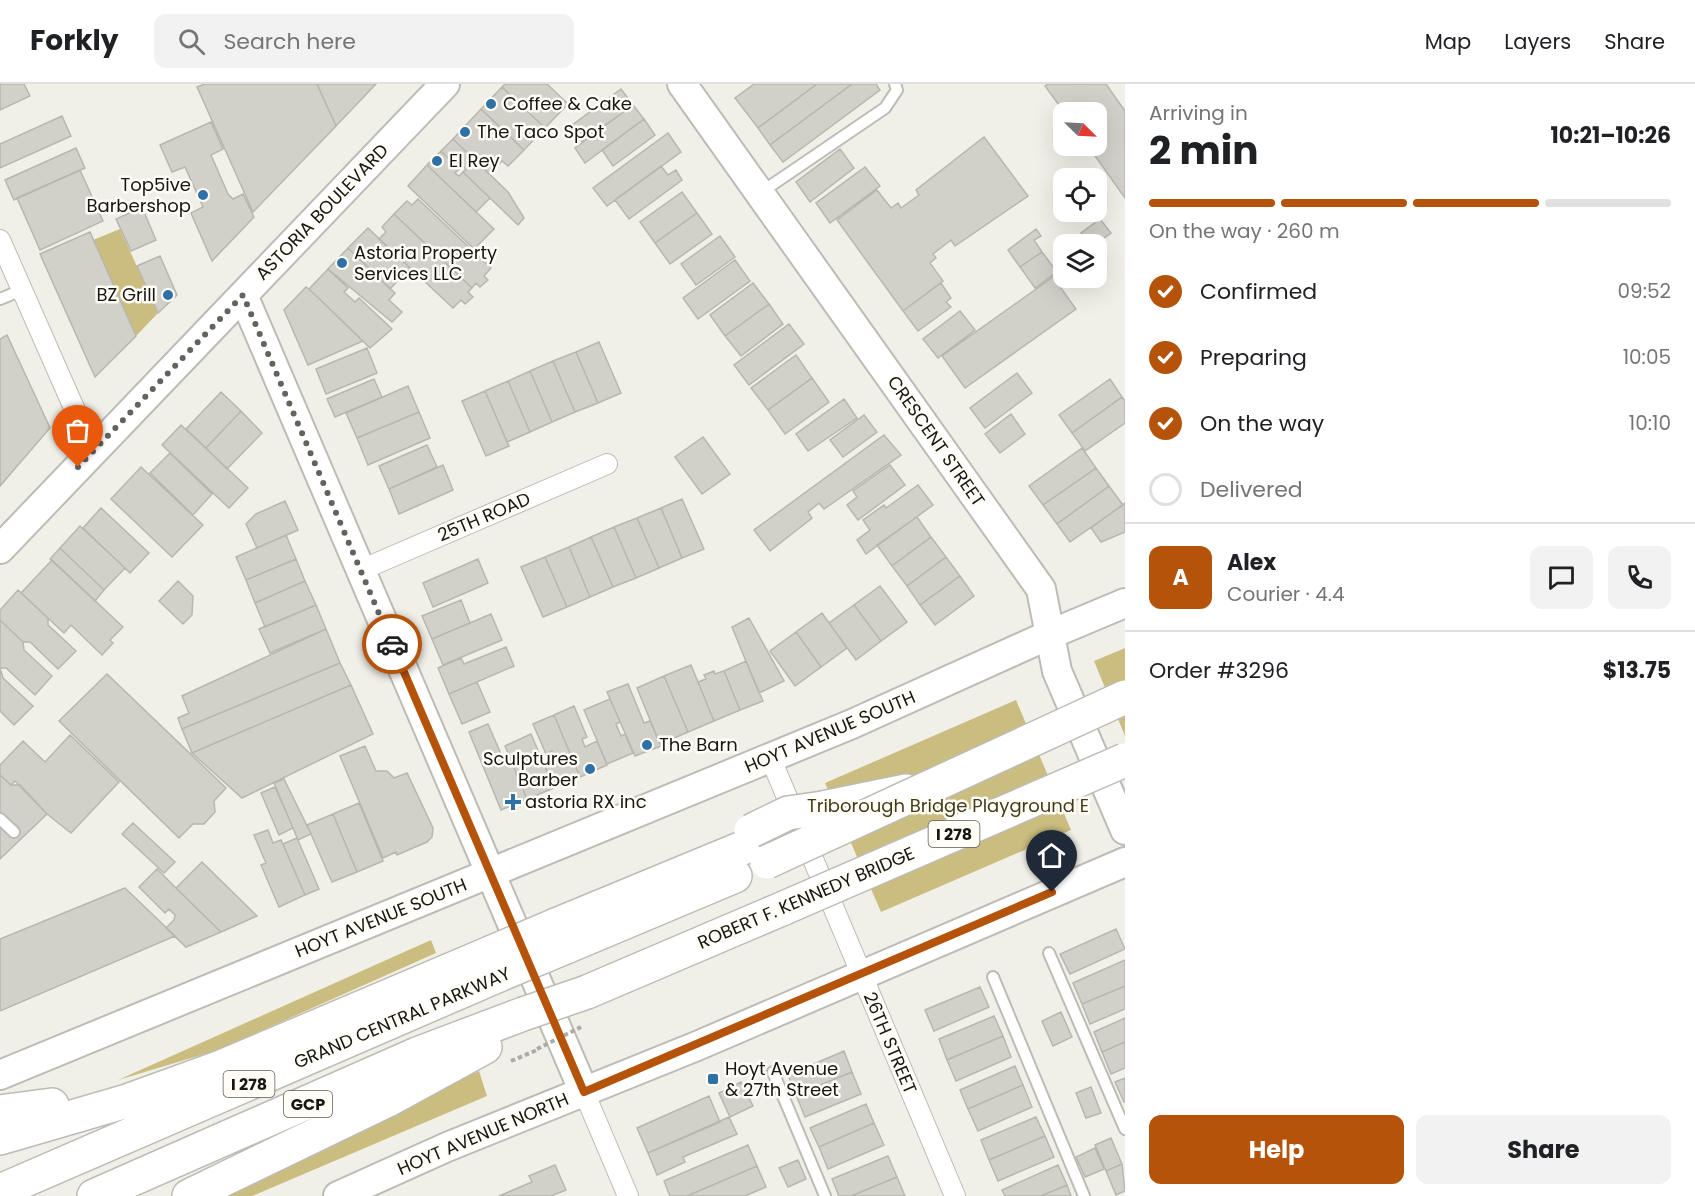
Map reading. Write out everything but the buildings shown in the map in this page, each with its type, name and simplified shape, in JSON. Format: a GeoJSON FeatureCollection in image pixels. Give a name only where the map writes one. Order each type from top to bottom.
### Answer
{"type":"FeatureCollection","features":[{"type":"Feature","properties":{"kind":"highway","name":"I 278"},"geometry":{"type":"LineString","coordinates":[[934,785],[1125,697]]}},
{"type":"Feature","properties":{"kind":"highway","name":"ROBERT F. KENNEDY BRIDGE"},"geometry":{"type":"LineString","coordinates":[[587,1008],[784,908],[1125,760]]}},
{"type":"Feature","properties":{"kind":"highway"},"geometry":{"type":"LineString","coordinates":[[758,845],[788,813],[934,785]]}},
{"type":"Feature","properties":{"kind":"highway","name":"GRAND CENTRAL PARKWAY"},"geometry":{"type":"LineString","coordinates":[[0,1191],[491,956],[758,845],[934,785]]}},
{"type":"Feature","properties":{"kind":"highway"},"geometry":{"type":"LineString","coordinates":[[0,1112],[74,1101],[203,1061],[491,956]]}},
{"type":"Feature","properties":{"kind":"highway"},"geometry":{"type":"LineString","coordinates":[[0,1138],[127,1101],[221,1068],[491,956]]}},
{"type":"Feature","properties":{"kind":"highway","name":"GCP"},"geometry":{"type":"LineString","coordinates":[[94,1196],[417,1054],[530,1029],[587,1008]]}},
{"type":"Feature","properties":{"kind":"highway"},"geometry":{"type":"LineString","coordinates":[[189,1196],[530,1029]]}},
{"type":"Feature","properties":{"kind":"main road","name":"ASTORIA BOULEVARD"},"geometry":{"type":"LineString","coordinates":[[0,549],[445,84]]}},
{"type":"Feature","properties":{"kind":"main road","name":"CRESCENT STREET"},"geometry":{"type":"LineString","coordinates":[[682,84],[1041,589],[1057,670],[1125,831]]}},
{"type":"Feature","properties":{"kind":"main road"},"geometry":{"type":"LineString","coordinates":[[243,295],[584,1092]]}},
{"type":"Feature","properties":{"kind":"main road","name":"HOYT AVENUE SOUTH"},"geometry":{"type":"LineString","coordinates":[[0,1075],[852,724],[1051,633],[1125,603]]}},
{"type":"Feature","properties":{"kind":"main road","name":"HOYT AVENUE NORTH"},"geometry":{"type":"LineString","coordinates":[[338,1196],[447,1147],[584,1092],[1125,862]]}},
{"type":"Feature","properties":{"kind":"street"},"geometry":{"type":"LineString","coordinates":[[0,240],[93,451]]}},
{"type":"Feature","properties":{"kind":"street","name":"25TH ROAD"},"geometry":{"type":"LineString","coordinates":[[361,570],[607,464]]}},
{"type":"Feature","properties":{"kind":"street","name":"26TH STREET"},"geometry":{"type":"LineString","coordinates":[[770,757],[955,1196]]}},
{"type":"Feature","properties":{"kind":"street"},"geometry":{"type":"LineString","coordinates":[[584,1092],[628,1196]]}},
{"type":"Feature","properties":{"kind":"lane"},"geometry":{"type":"LineString","coordinates":[[760,193],[885,108],[897,90],[895,84]]}},
{"type":"Feature","properties":{"kind":"lane"},"geometry":{"type":"LineString","coordinates":[[0,299],[22,290]]}},
{"type":"Feature","properties":{"kind":"lane"},"geometry":{"type":"LineString","coordinates":[[0,819],[14,832]]}},
{"type":"Feature","properties":{"kind":"lane"},"geometry":{"type":"LineString","coordinates":[[1049,953],[1125,1129]]}},
{"type":"Feature","properties":{"kind":"lane"},"geometry":{"type":"LineString","coordinates":[[993,977],[1084,1196]]}},
{"type":"Feature","properties":{"kind":"lane"},"geometry":{"type":"LineString","coordinates":[[773,1072],[825,1196]]}},
{"type":"Feature","properties":{"kind":"path"},"geometry":{"type":"LineString","coordinates":[[507,1063],[530,1029],[587,1008]]}},
{"type":"Feature","properties":{"kind":"green space"},"geometry":{"type":"Polygon","coordinates":[[[120,229],[158,313],[136,336],[93,240],[120,229]]]}},
{"type":"Feature","properties":{"kind":"green space"},"geometry":{"type":"Polygon","coordinates":[[[1125,648],[1125,736],[1094,661],[1125,648]]]}},
{"type":"Feature","properties":{"kind":"green space","name":"Triborough Bridge Playground E"},"geometry":{"type":"Polygon","coordinates":[[[1016,700],[1071,830],[881,912],[825,783],[1016,700]]]}},
{"type":"Feature","properties":{"kind":"green space"},"geometry":{"type":"Polygon","coordinates":[[[431,940],[436,953],[218,1050],[118,1080],[431,940]]]}},
{"type":"Feature","properties":{"kind":"green space"},"geometry":{"type":"Polygon","coordinates":[[[479,1071],[487,1096],[252,1196],[228,1196],[399,1106],[479,1071]]]}},
{"type":"Feature","properties":{"kind":"way so far"},"geometry":{"type":"LineString","coordinates":[[78,467],[243,295],[392,644]]}},
{"type":"Feature","properties":{"kind":"place","name":"Coffee & Cake"},"geometry":{"type":"Point","coordinates":[491,104]}},
{"type":"Feature","properties":{"kind":"place","name":"The Taco Spot"},"geometry":{"type":"Point","coordinates":[465,132]}},
{"type":"Feature","properties":{"kind":"place","name":"El Rey"},"geometry":{"type":"Point","coordinates":[437,161]}},
{"type":"Feature","properties":{"kind":"place","name":"Top5ive Barbershop"},"geometry":{"type":"Point","coordinates":[203,195]}},
{"type":"Feature","properties":{"kind":"place","name":"Astoria Property Services LLC"},"geometry":{"type":"Point","coordinates":[342,263]}},
{"type":"Feature","properties":{"kind":"place","name":"BZ Grill"},"geometry":{"type":"Point","coordinates":[168,295]}},
{"type":"Feature","properties":{"kind":"place","name":"The Barn"},"geometry":{"type":"Point","coordinates":[647,745]}},
{"type":"Feature","properties":{"kind":"place","name":"Sculptures Barber"},"geometry":{"type":"Point","coordinates":[590,769]}},
{"type":"Feature","properties":{"kind":"place","name":"astoria RX inc"},"geometry":{"type":"Point","coordinates":[513,802]}},
{"type":"Feature","properties":{"kind":"place","name":"Hoyt Avenue & 27th Street"},"geometry":{"type":"Point","coordinates":[713,1079]}},
{"type":"Feature","properties":{"kind":"route"},"geometry":{"type":"LineString","coordinates":[[392,644],[584,1092],[697,1046],[1052,892]]}}]}
